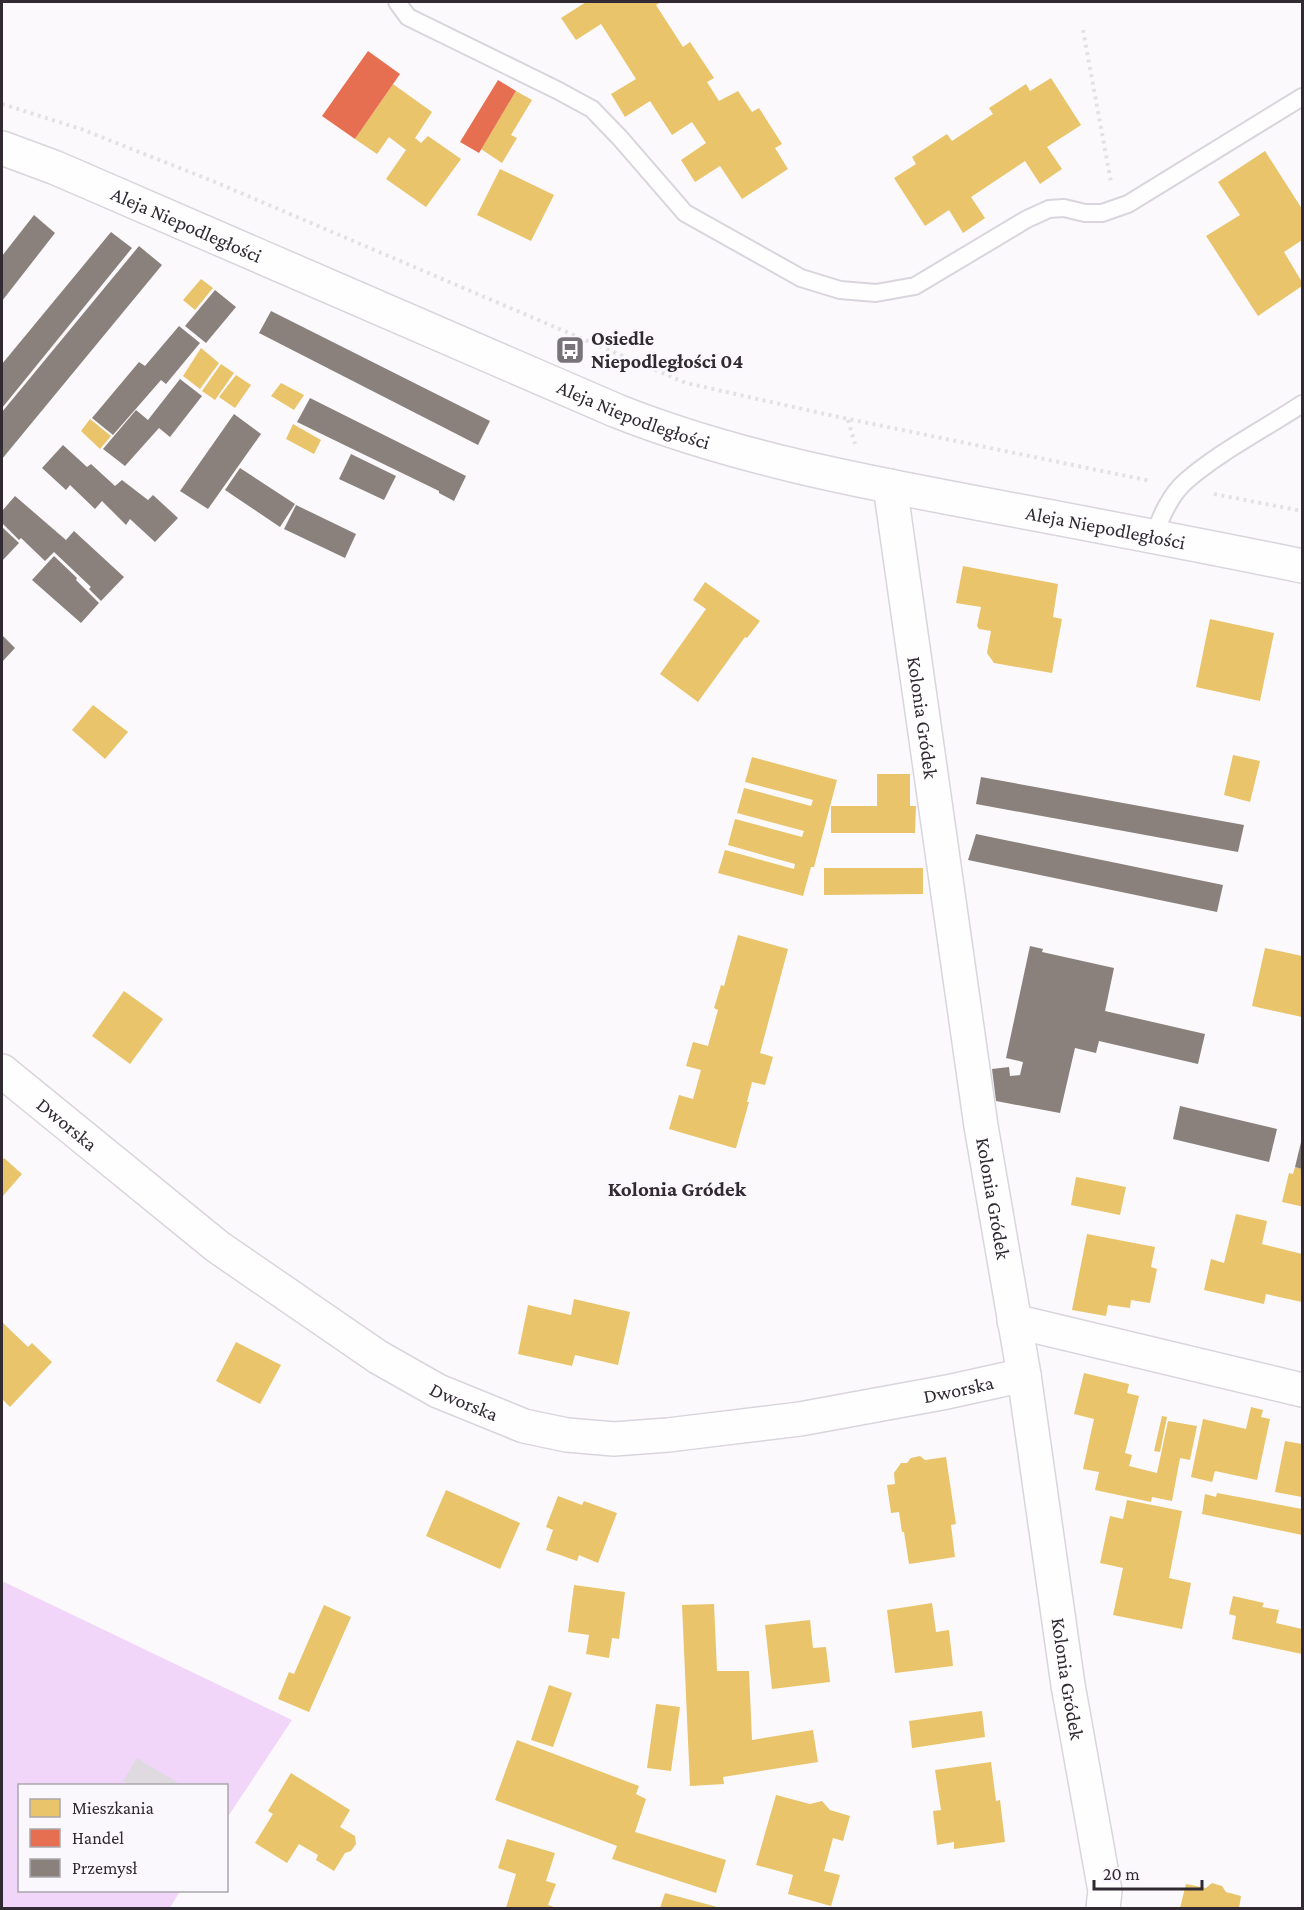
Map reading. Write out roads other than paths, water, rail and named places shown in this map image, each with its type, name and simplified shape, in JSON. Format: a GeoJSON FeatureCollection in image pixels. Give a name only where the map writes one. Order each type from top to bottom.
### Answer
{"type":"FeatureCollection","features":[{"type":"Feature","properties":{"kind":"street","name":"Aleja Niepodległości"},"geometry":{"type":"LineString","coordinates":[[2,148],[56,168],[643,422],[710,443],[890,486],[1302,566]]}},
{"type":"Feature","properties":{"kind":"street","name":"Kolonia Gródek"},"geometry":{"type":"LineString","coordinates":[[890,486],[981,1126],[1024,1375],[1068,1685],[1105,1891],[1103,1908]]}},
{"type":"Feature","properties":{"kind":"street","name":"Dworska"},"geometry":{"type":"LineString","coordinates":[[2,1071],[218,1247],[378,1357],[438,1391],[524,1426],[567,1435],[614,1439],[668,1435],[800,1419],[1024,1375]]}},
{"type":"Feature","properties":{"kind":"street"},"geometry":{"type":"LineString","coordinates":[[1014,1321],[1302,1390]]}},
{"type":"Feature","properties":{"kind":"lane"},"geometry":{"type":"LineString","coordinates":[[397,2],[408,17],[592,109],[685,213],[801,278],[840,290],[876,293],[915,286],[1027,219],[1049,209],[1064,208],[1085,213],[1102,213],[1121,206],[1302,97]]}},
{"type":"Feature","properties":{"kind":"lane"},"geometry":{"type":"LineString","coordinates":[[1154,536],[1170,501],[1185,482],[1216,459],[1302,404]]}},
{"type":"Feature","properties":{"kind":"place","name":"Osiedle Niepodległości 04"},"geometry":{"type":"Point","coordinates":[570,350]}},
{"type":"Feature","properties":{"kind":"district","name":"Kolonia Gródek"},"geometry":{"type":"Point","coordinates":[677,1189]}}]}
